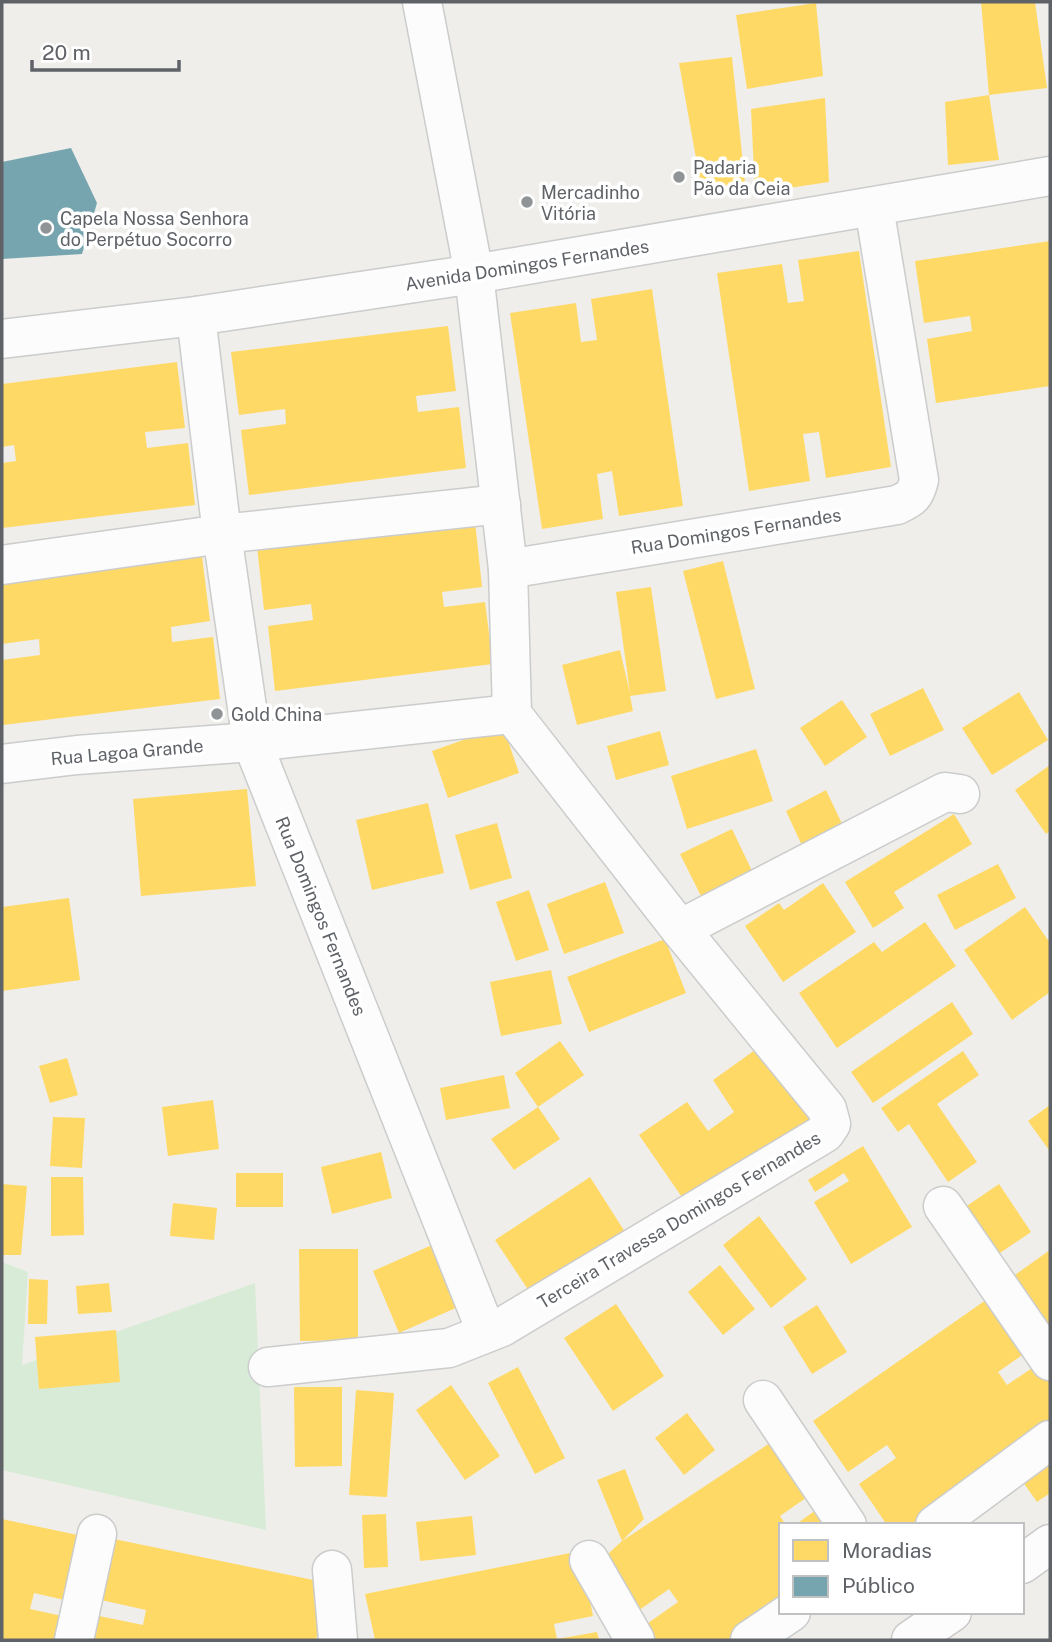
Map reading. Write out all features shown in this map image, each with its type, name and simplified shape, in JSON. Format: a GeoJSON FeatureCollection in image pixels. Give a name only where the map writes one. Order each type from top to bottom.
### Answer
{"type":"FeatureCollection","features":[{"type":"Feature","properties":{"kind":"street"},"geometry":{"type":"LineString","coordinates":[[252,742],[512,714],[508,569],[474,274],[422,2]]}},
{"type":"Feature","properties":{"kind":"street","name":"Avenida Domingos Fernandes"},"geometry":{"type":"LineString","coordinates":[[2,339],[196,316],[474,274],[1050,176]]}},
{"type":"Feature","properties":{"kind":"street","name":"Rua Domingos Fernandes"},"geometry":{"type":"LineString","coordinates":[[508,569],[897,505],[911,499],[919,480],[874,207]]}},
{"type":"Feature","properties":{"kind":"street","name":"Rua Domingos Fernandes"},"geometry":{"type":"LineString","coordinates":[[196,316],[222,534],[252,742],[482,1321],[491,1331]]}},
{"type":"Feature","properties":{"kind":"street"},"geometry":{"type":"LineString","coordinates":[[2,565],[222,534],[501,504]]}},
{"type":"Feature","properties":{"kind":"street","name":"Terceira Travessa Domingos Fernandes"},"geometry":{"type":"LineString","coordinates":[[491,1331],[502,1327],[825,1133],[831,1124],[827,1109],[680,929],[512,714]]}},
{"type":"Feature","properties":{"kind":"street","name":"Rua Lagoa Grande"},"geometry":{"type":"LineString","coordinates":[[2,764],[77,755],[252,742]]}},
{"type":"Feature","properties":{"kind":"street"},"geometry":{"type":"LineString","coordinates":[[680,929],[945,792],[960,794]]}},
{"type":"Feature","properties":{"kind":"street"},"geometry":{"type":"LineString","coordinates":[[943,1206],[1050,1361]]}},
{"type":"Feature","properties":{"kind":"street"},"geometry":{"type":"LineString","coordinates":[[268,1367],[449,1348],[491,1331]]}},
{"type":"Feature","properties":{"kind":"street"},"geometry":{"type":"LineString","coordinates":[[762,1400],[846,1523]]}},
{"type":"Feature","properties":{"kind":"street"},"geometry":{"type":"LineString","coordinates":[[938,1523],[1050,1440]]}},
{"type":"Feature","properties":{"kind":"street"},"geometry":{"type":"LineString","coordinates":[[74,1640],[97,1534]]}},
{"type":"Feature","properties":{"kind":"street"},"geometry":{"type":"LineString","coordinates":[[1024,1562],[1050,1544]]}},
{"type":"Feature","properties":{"kind":"street"},"geometry":{"type":"LineString","coordinates":[[589,1560],[635,1640]]}},
{"type":"Feature","properties":{"kind":"street"},"geometry":{"type":"LineString","coordinates":[[332,1570],[338,1640]]}},
{"type":"Feature","properties":{"kind":"street"},"geometry":{"type":"LineString","coordinates":[[750,1640],[788,1614]]}},
{"type":"Feature","properties":{"kind":"street"},"geometry":{"type":"LineString","coordinates":[[911,1640],[949,1614]]}},
{"type":"Feature","properties":{"kind":"green space"},"geometry":{"type":"Polygon","coordinates":[[[2,1262],[28,1272],[22,1365],[255,1283],[266,1530],[2,1470],[2,1262]]]}},
{"type":"Feature","properties":{"kind":"building: Moradias"},"geometry":{"type":"Polygon","coordinates":[[[981,2],[1035,2],[1047,88],[989,95],[981,2]]]}},
{"type":"Feature","properties":{"kind":"building: Moradias"},"geometry":{"type":"Polygon","coordinates":[[[816,3],[823,76],[747,89],[736,15],[816,3]]]}},
{"type":"Feature","properties":{"kind":"building: Moradias"},"geometry":{"type":"Polygon","coordinates":[[[732,57],[745,183],[702,192],[679,63],[732,57]]]}},
{"type":"Feature","properties":{"kind":"building: Moradias"},"geometry":{"type":"Polygon","coordinates":[[[989,95],[999,160],[948,165],[945,102],[989,95]]]}},
{"type":"Feature","properties":{"kind":"building: Moradias"},"geometry":{"type":"Polygon","coordinates":[[[825,98],[829,182],[755,193],[751,109],[825,98]]]}},
{"type":"Feature","properties":{"kind":"building: Moradias"},"geometry":{"type":"Polygon","coordinates":[[[1050,241],[1050,386],[936,403],[927,339],[972,331],[970,316],[924,323],[915,261],[1050,241]]]}},
{"type":"Feature","properties":{"kind":"building: Moradias"},"geometry":{"type":"Polygon","coordinates":[[[859,251],[891,467],[826,478],[819,432],[803,434],[810,481],[749,491],[717,273],[782,264],[788,303],[804,301],[798,260],[859,251]]]}},
{"type":"Feature","properties":{"kind":"building: Moradias"},"geometry":{"type":"Polygon","coordinates":[[[652,289],[683,506],[619,516],[612,471],[597,474],[603,519],[542,529],[510,313],[576,303],[581,342],[597,340],[591,299],[652,289]]]}},
{"type":"Feature","properties":{"kind":"building: Moradias"},"geometry":{"type":"Polygon","coordinates":[[[448,326],[456,391],[416,396],[418,412],[459,407],[466,468],[249,495],[241,430],[286,424],[285,409],[239,415],[231,352],[448,326]]]}},
{"type":"Feature","properties":{"kind":"building: Moradias"},"geometry":{"type":"Polygon","coordinates":[[[177,362],[185,428],[145,432],[147,448],[188,443],[195,505],[2,528],[2,463],[16,461],[14,445],[2,447],[2,384],[177,362]]]}},
{"type":"Feature","properties":{"kind":"building: Moradias"},"geometry":{"type":"Polygon","coordinates":[[[475,521],[482,587],[442,592],[444,607],[485,602],[493,664],[275,691],[268,626],[313,620],[311,604],[264,610],[257,547],[475,521]]]}},
{"type":"Feature","properties":{"kind":"building: Moradias"},"geometry":{"type":"Polygon","coordinates":[[[202,556],[210,621],[171,627],[172,642],[213,637],[220,699],[3,725],[2,660],[40,655],[39,639],[2,644],[2,580],[202,556]]]}},
{"type":"Feature","properties":{"kind":"building: Moradias"},"geometry":{"type":"Polygon","coordinates":[[[723,561],[755,689],[716,699],[683,571],[723,561]]]}},
{"type":"Feature","properties":{"kind":"building: Moradias"},"geometry":{"type":"Polygon","coordinates":[[[651,587],[666,691],[630,696],[633,711],[577,725],[562,665],[620,650],[630,693],[616,592],[651,587]]]}},
{"type":"Feature","properties":{"kind":"building: Moradias"},"geometry":{"type":"Polygon","coordinates":[[[923,688],[944,730],[890,756],[870,714],[923,688]]]}},
{"type":"Feature","properties":{"kind":"building: Moradias"},"geometry":{"type":"Polygon","coordinates":[[[1019,692],[1048,740],[992,775],[962,728],[1019,692]]]}},
{"type":"Feature","properties":{"kind":"building: Moradias"},"geometry":{"type":"Polygon","coordinates":[[[842,700],[867,737],[825,766],[800,728],[842,700]]]}},
{"type":"Feature","properties":{"kind":"building: Moradias"},"geometry":{"type":"Polygon","coordinates":[[[503,726],[519,773],[448,798],[432,751],[503,726]]]}},
{"type":"Feature","properties":{"kind":"building: Moradias"},"geometry":{"type":"Polygon","coordinates":[[[660,731],[669,765],[616,780],[607,746],[660,731]]]}},
{"type":"Feature","properties":{"kind":"building: Moradias"},"geometry":{"type":"Polygon","coordinates":[[[756,749],[773,801],[687,829],[671,776],[756,749]]]}},
{"type":"Feature","properties":{"kind":"building: Moradias"},"geometry":{"type":"Polygon","coordinates":[[[1050,765],[1050,831],[1046,834],[1015,790],[1050,765]]]}},
{"type":"Feature","properties":{"kind":"building: Moradias"},"geometry":{"type":"Polygon","coordinates":[[[247,789],[256,886],[141,896],[133,799],[247,789]]]}},
{"type":"Feature","properties":{"kind":"building: Moradias"},"geometry":{"type":"Polygon","coordinates":[[[826,790],[846,832],[805,852],[786,811],[826,790]]]}},
{"type":"Feature","properties":{"kind":"building: Moradias"},"geometry":{"type":"Polygon","coordinates":[[[428,803],[444,873],[372,890],[356,820],[428,803]]]}},
{"type":"Feature","properties":{"kind":"building: Moradias"},"geometry":{"type":"Polygon","coordinates":[[[954,814],[972,844],[894,892],[904,908],[873,928],[845,882],[954,814]]]}},
{"type":"Feature","properties":{"kind":"building: Moradias"},"geometry":{"type":"Polygon","coordinates":[[[497,823],[512,878],[470,890],[455,835],[497,823]]]}},
{"type":"Feature","properties":{"kind":"building: Moradias"},"geometry":{"type":"Polygon","coordinates":[[[732,829],[754,875],[703,900],[680,854],[732,829]]]}},
{"type":"Feature","properties":{"kind":"building: Moradias"},"geometry":{"type":"Polygon","coordinates":[[[998,864],[1016,898],[955,930],[937,895],[998,864]]]}},
{"type":"Feature","properties":{"kind":"building: Moradias"},"geometry":{"type":"Polygon","coordinates":[[[605,882],[624,933],[564,954],[547,904],[605,882]]]}},
{"type":"Feature","properties":{"kind":"building: Moradias"},"geometry":{"type":"Polygon","coordinates":[[[823,883],[856,932],[783,982],[745,926],[779,903],[784,910],[823,883]]]}},
{"type":"Feature","properties":{"kind":"building: Moradias"},"geometry":{"type":"Polygon","coordinates":[[[529,890],[549,950],[516,961],[496,902],[529,890]]]}},
{"type":"Feature","properties":{"kind":"building: Moradias"},"geometry":{"type":"Polygon","coordinates":[[[69,898],[80,980],[2,991],[2,907],[69,898]]]}},
{"type":"Feature","properties":{"kind":"building: Moradias"},"geometry":{"type":"Polygon","coordinates":[[[1025,907],[1050,943],[1050,992],[1012,1020],[964,950],[1025,907]]]}},
{"type":"Feature","properties":{"kind":"building: Moradias"},"geometry":{"type":"Polygon","coordinates":[[[925,922],[956,966],[837,1048],[799,993],[874,942],[882,952],[925,922]]]}},
{"type":"Feature","properties":{"kind":"building: Moradias"},"geometry":{"type":"Polygon","coordinates":[[[665,939],[686,993],[589,1032],[567,977],[665,939]]]}},
{"type":"Feature","properties":{"kind":"building: Moradias"},"geometry":{"type":"Polygon","coordinates":[[[551,970],[562,1024],[501,1036],[490,982],[551,970]]]}},
{"type":"Feature","properties":{"kind":"building: Moradias"},"geometry":{"type":"Polygon","coordinates":[[[952,1002],[973,1034],[873,1103],[851,1072],[952,1002]]]}},
{"type":"Feature","properties":{"kind":"building: Moradias"},"geometry":{"type":"Polygon","coordinates":[[[560,1041],[584,1075],[538,1107],[515,1073],[560,1041]]]}},
{"type":"Feature","properties":{"kind":"building: Moradias"},"geometry":{"type":"Polygon","coordinates":[[[762,1045],[814,1122],[686,1203],[639,1135],[687,1102],[708,1131],[734,1112],[713,1080],[762,1045]]]}},
{"type":"Feature","properties":{"kind":"building: Moradias"},"geometry":{"type":"Polygon","coordinates":[[[963,1051],[979,1075],[937,1104],[977,1162],[948,1182],[909,1124],[898,1132],[881,1108],[963,1051]]]}},
{"type":"Feature","properties":{"kind":"building: Moradias"},"geometry":{"type":"Polygon","coordinates":[[[67,1058],[78,1095],[50,1103],[39,1066],[67,1058]]]}},
{"type":"Feature","properties":{"kind":"building: Moradias"},"geometry":{"type":"Polygon","coordinates":[[[504,1075],[510,1108],[446,1120],[440,1088],[504,1075]]]}},
{"type":"Feature","properties":{"kind":"building: Moradias"},"geometry":{"type":"Polygon","coordinates":[[[213,1100],[219,1149],[168,1156],[162,1107],[213,1100]]]}},
{"type":"Feature","properties":{"kind":"building: Moradias"},"geometry":{"type":"Polygon","coordinates":[[[1050,1105],[1050,1148],[1049,1150],[1028,1121],[1050,1105]]]}},
{"type":"Feature","properties":{"kind":"building: Moradias"},"geometry":{"type":"Polygon","coordinates":[[[538,1107],[560,1139],[514,1170],[491,1139],[538,1107]]]}},
{"type":"Feature","properties":{"kind":"building: Moradias"},"geometry":{"type":"Polygon","coordinates":[[[53,1117],[85,1118],[82,1168],[50,1166],[53,1117]]]}},
{"type":"Feature","properties":{"kind":"building: Moradias"},"geometry":{"type":"Polygon","coordinates":[[[863,1146],[912,1227],[851,1264],[814,1202],[849,1181],[844,1173],[815,1192],[808,1180],[863,1146]]]}},
{"type":"Feature","properties":{"kind":"building: Moradias"},"geometry":{"type":"Polygon","coordinates":[[[381,1152],[392,1198],[332,1214],[321,1167],[381,1152]]]}},
{"type":"Feature","properties":{"kind":"building: Moradias"},"geometry":{"type":"Polygon","coordinates":[[[236,1173],[283,1173],[283,1207],[236,1207],[236,1173]]]}},
{"type":"Feature","properties":{"kind":"building: Moradias"},"geometry":{"type":"Polygon","coordinates":[[[51,1177],[83,1177],[84,1235],[51,1236],[51,1177]]]}},
{"type":"Feature","properties":{"kind":"building: Moradias"},"geometry":{"type":"Polygon","coordinates":[[[590,1177],[625,1232],[531,1294],[495,1240],[590,1177]]]}},
{"type":"Feature","properties":{"kind":"building: Moradias"},"geometry":{"type":"Polygon","coordinates":[[[2,1184],[27,1186],[21,1255],[2,1255],[2,1184]]]}},
{"type":"Feature","properties":{"kind":"building: Moradias"},"geometry":{"type":"Polygon","coordinates":[[[999,1184],[1031,1232],[991,1259],[958,1212],[999,1184]]]}},
{"type":"Feature","properties":{"kind":"building: Moradias"},"geometry":{"type":"Polygon","coordinates":[[[173,1203],[217,1208],[214,1240],[170,1236],[173,1203]]]}},
{"type":"Feature","properties":{"kind":"building: Moradias"},"geometry":{"type":"Polygon","coordinates":[[[759,1216],[807,1279],[771,1308],[723,1245],[759,1216]]]}},
{"type":"Feature","properties":{"kind":"building: Moradias"},"geometry":{"type":"Polygon","coordinates":[[[441,1241],[467,1303],[399,1333],[373,1271],[441,1241]]]}},
{"type":"Feature","properties":{"kind":"building: Moradias"},"geometry":{"type":"Polygon","coordinates":[[[299,1249],[358,1249],[358,1340],[300,1341],[299,1249]]]}},
{"type":"Feature","properties":{"kind":"building: Moradias"},"geometry":{"type":"Polygon","coordinates":[[[1050,1250],[1050,1326],[1048,1328],[1012,1277],[1050,1250]]]}},
{"type":"Feature","properties":{"kind":"building: Moradias"},"geometry":{"type":"Polygon","coordinates":[[[720,1265],[755,1309],[723,1335],[688,1292],[720,1265]]]}},
{"type":"Feature","properties":{"kind":"building: Moradias"},"geometry":{"type":"Polygon","coordinates":[[[29,1279],[48,1280],[47,1324],[28,1324],[29,1279]]]}},
{"type":"Feature","properties":{"kind":"building: Moradias"},"geometry":{"type":"Polygon","coordinates":[[[109,1283],[112,1312],[78,1314],[76,1286],[109,1283]]]}},
{"type":"Feature","properties":{"kind":"building: Moradias"},"geometry":{"type":"Polygon","coordinates":[[[993,1295],[1031,1349],[998,1372],[1007,1385],[1041,1362],[1050,1375],[1050,1431],[918,1523],[886,1523],[859,1484],[896,1458],[887,1445],[848,1472],[813,1421],[993,1295]]]}},
{"type":"Feature","properties":{"kind":"building: Moradias"},"geometry":{"type":"Polygon","coordinates":[[[616,1304],[664,1376],[613,1411],[564,1338],[616,1304]]]}},
{"type":"Feature","properties":{"kind":"building: Moradias"},"geometry":{"type":"Polygon","coordinates":[[[817,1305],[847,1352],[812,1374],[783,1327],[817,1305]]]}},
{"type":"Feature","properties":{"kind":"building: Moradias"},"geometry":{"type":"Polygon","coordinates":[[[116,1330],[120,1382],[39,1389],[35,1337],[116,1330]]]}},
{"type":"Feature","properties":{"kind":"building: Moradias"},"geometry":{"type":"Polygon","coordinates":[[[518,1367],[565,1458],[535,1474],[488,1383],[518,1367]]]}},
{"type":"Feature","properties":{"kind":"building: Moradias"},"geometry":{"type":"Polygon","coordinates":[[[451,1385],[500,1456],[465,1480],[416,1410],[451,1385]]]}},
{"type":"Feature","properties":{"kind":"building: Moradias"},"geometry":{"type":"Polygon","coordinates":[[[294,1387],[342,1387],[342,1466],[295,1467],[294,1387]]]}},
{"type":"Feature","properties":{"kind":"building: Moradias"},"geometry":{"type":"Polygon","coordinates":[[[356,1390],[394,1393],[387,1497],[349,1495],[356,1390]]]}},
{"type":"Feature","properties":{"kind":"building: Moradias"},"geometry":{"type":"Polygon","coordinates":[[[687,1413],[715,1450],[684,1475],[655,1438],[687,1413]]]}},
{"type":"Feature","properties":{"kind":"building: Moradias"},"geometry":{"type":"Polygon","coordinates":[[[776,1439],[813,1493],[780,1516],[785,1523],[779,1523],[779,1611],[738,1640],[649,1640],[641,1628],[678,1602],[669,1589],[631,1616],[596,1565],[622,1541],[776,1439]]]}},
{"type":"Feature","properties":{"kind":"building: Moradias"},"geometry":{"type":"Polygon","coordinates":[[[1050,1463],[1050,1493],[1037,1502],[1023,1482],[1050,1463]]]}},
{"type":"Feature","properties":{"kind":"building: Moradias"},"geometry":{"type":"Polygon","coordinates":[[[625,1469],[644,1519],[622,1541],[597,1480],[625,1469]]]}},
{"type":"Feature","properties":{"kind":"building: Moradias"},"geometry":{"type":"Polygon","coordinates":[[[823,1505],[835,1523],[798,1523],[823,1505]]]}},
{"type":"Feature","properties":{"kind":"building: Moradias"},"geometry":{"type":"Polygon","coordinates":[[[386,1514],[388,1567],[364,1568],[362,1515],[386,1514]]]}},
{"type":"Feature","properties":{"kind":"building: Moradias"},"geometry":{"type":"Polygon","coordinates":[[[472,1516],[476,1555],[420,1561],[416,1522],[472,1516]]]}},
{"type":"Feature","properties":{"kind":"building: Moradias"},"geometry":{"type":"Polygon","coordinates":[[[2,1519],[87,1537],[73,1602],[34,1593],[30,1609],[71,1618],[66,1640],[2,1640],[2,1519]]]}},
{"type":"Feature","properties":{"kind":"building: Moradias"},"geometry":{"type":"Polygon","coordinates":[[[114,1539],[328,1583],[316,1640],[94,1640],[99,1616],[143,1625],[146,1610],[101,1600],[114,1539]]]}},
{"type":"Feature","properties":{"kind":"building: Moradias"},"geometry":{"type":"Polygon","coordinates":[[[580,1551],[593,1616],[554,1624],[557,1639],[597,1632],[599,1640],[375,1640],[365,1594],[580,1551]]]}},
{"type":"Feature","properties":{"kind":"building: Público","name":"Capela Nossa Senhora do Perpétuo Socorro"},"geometry":{"type":"Polygon","coordinates":[[[71,148],[97,203],[82,254],[2,259],[2,162],[71,148]]]}},
{"type":"Feature","properties":{"kind":"place","name":"Padaria Pão da Ceia"},"geometry":{"type":"Point","coordinates":[679,177]}},
{"type":"Feature","properties":{"kind":"place","name":"Mercadinho Vitória"},"geometry":{"type":"Point","coordinates":[527,202]}},
{"type":"Feature","properties":{"kind":"place","name":"Capela Nossa Senhora do Perpétuo Socorro"},"geometry":{"type":"Point","coordinates":[46,228]}},
{"type":"Feature","properties":{"kind":"place","name":"Gold China"},"geometry":{"type":"Point","coordinates":[217,714]}}]}
